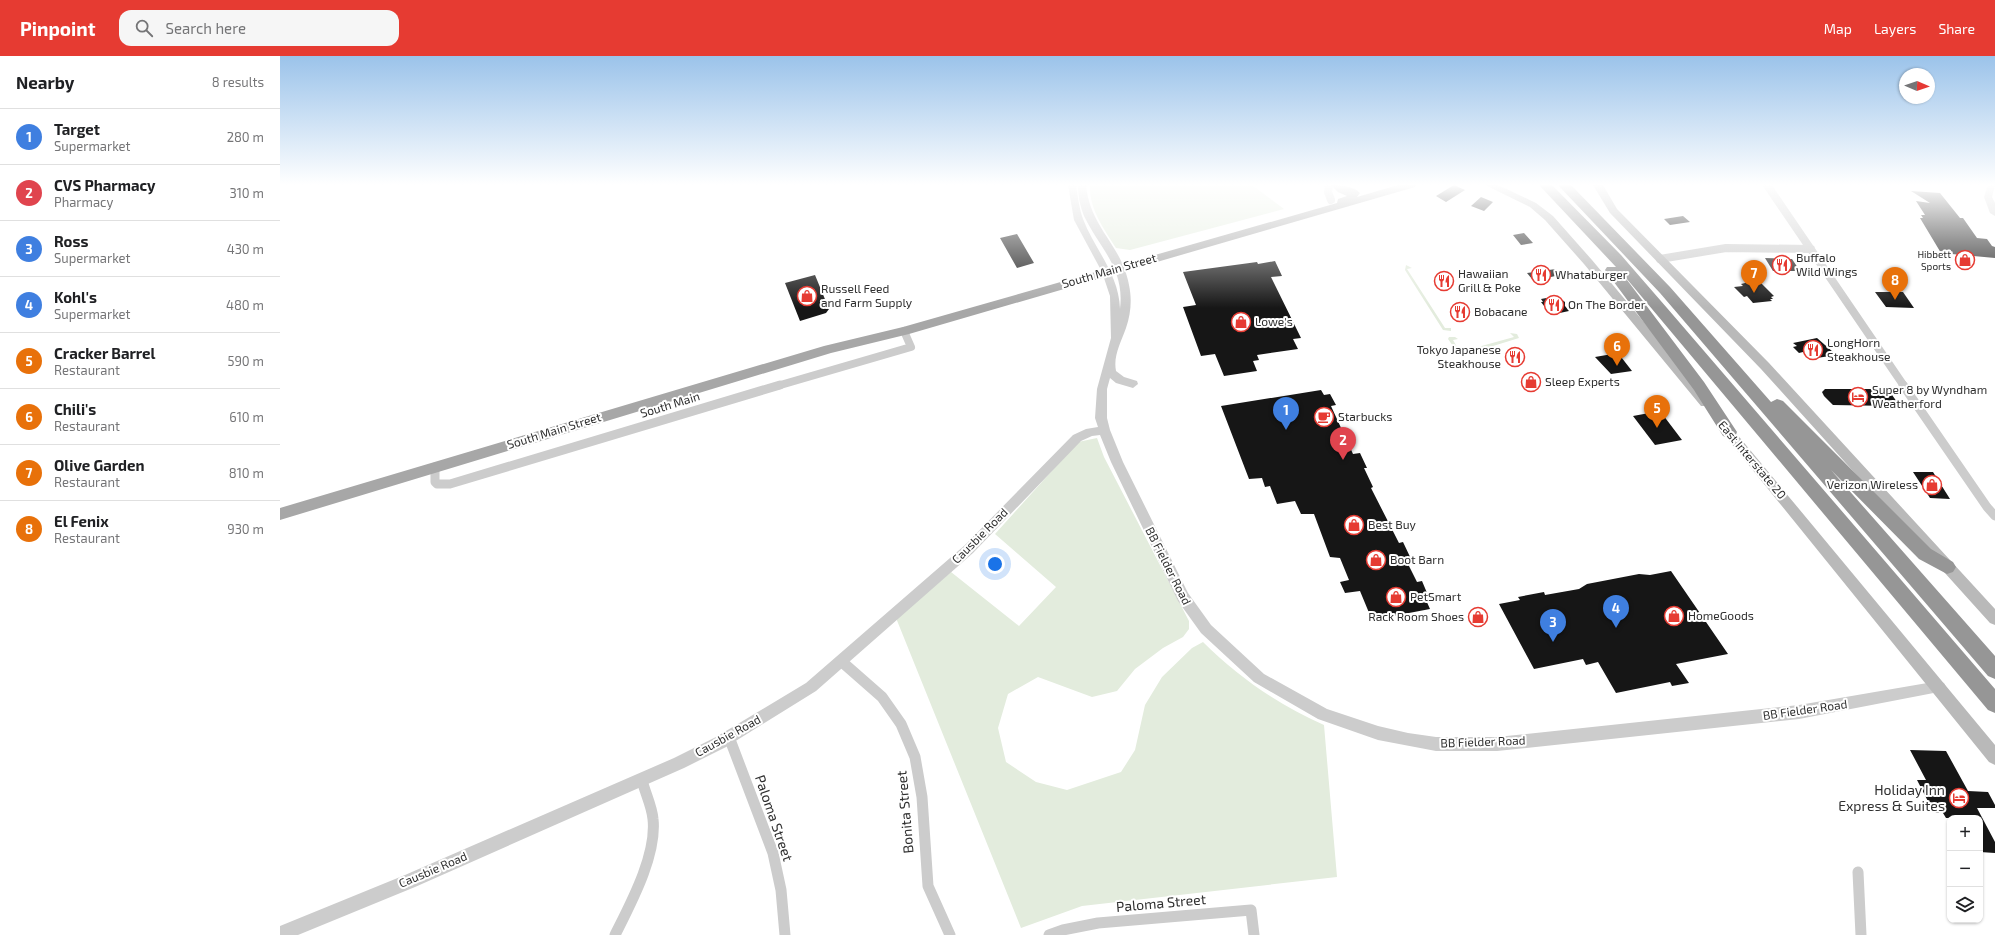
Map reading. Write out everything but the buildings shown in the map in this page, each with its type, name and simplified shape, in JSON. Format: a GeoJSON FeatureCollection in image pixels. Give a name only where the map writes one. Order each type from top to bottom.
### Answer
{"type":"FeatureCollection","features":[{"type":"Feature","properties":{"kind":"highway"},"geometry":{"type":"LineString","coordinates":[[1576,226],[1649,318],[1699,386],[1729,432]]}},
{"type":"Feature","properties":{"kind":"highway"},"geometry":{"type":"LineString","coordinates":[[1585,226],[1616,258],[1662,311],[1995,704]]}},
{"type":"Feature","properties":{"kind":"highway"},"geometry":{"type":"LineString","coordinates":[[1606,226],[1702,331],[1789,434],[1995,670]]}},
{"type":"Feature","properties":{"kind":"highway"},"geometry":{"type":"LineString","coordinates":[[1702,331],[1718,343],[1926,554],[1947,568]]}},
{"type":"Feature","properties":{"kind":"main road","name":"South Main Street"},"geometry":{"type":"LineString","coordinates":[[280,514],[829,349],[904,331],[1112,266],[1254,226]]}},
{"type":"Feature","properties":{"kind":"main road","name":"South Main Street"},"geometry":{"type":"LineString","coordinates":[[829,349],[869,334],[991,296],[1267,226]]}},
{"type":"Feature","properties":{"kind":"main road","name":"East Interstate 20"},"geometry":{"type":"LineString","coordinates":[[1556,226],[1588,262],[1729,432],[1995,757]]}},
{"type":"Feature","properties":{"kind":"main road"},"geometry":{"type":"LineString","coordinates":[[1628,226],[1765,366],[1947,568],[1995,619]]}},
{"type":"Feature","properties":{"kind":"street"},"geometry":{"type":"LineString","coordinates":[[1083,226],[1112,266]]}},
{"type":"Feature","properties":{"kind":"street"},"geometry":{"type":"LineString","coordinates":[[1092,226],[1112,266]]}},
{"type":"Feature","properties":{"kind":"street"},"geometry":{"type":"LineString","coordinates":[[1795,226],[1987,507],[1995,516]]}},
{"type":"Feature","properties":{"kind":"street"},"geometry":{"type":"LineString","coordinates":[[1660,259],[1726,248],[1811,249]]}},
{"type":"Feature","properties":{"kind":"street","name":"BB Fielder Road"},"geometry":{"type":"LineString","coordinates":[[1112,266],[1116,303],[1116,338],[1102,389],[1101,418],[1104,430],[1117,462],[1183,597],[1206,629],[1259,678],[1323,714],[1378,733],[1436,744],[1497,744],[1799,712],[1939,687]]}},
{"type":"Feature","properties":{"kind":"street","name":"South Main"},"geometry":{"type":"LineString","coordinates":[[435,467],[435,482],[437,484],[450,484],[842,366],[911,347],[904,331]]}},
{"type":"Feature","properties":{"kind":"street"},"geometry":{"type":"LineString","coordinates":[[1102,389],[1119,385],[1133,384],[1120,380],[1111,373],[1109,361]]}},
{"type":"Feature","properties":{"kind":"street","name":"Causbie Road"},"geometry":{"type":"LineString","coordinates":[[280,934],[409,881],[642,780],[728,737],[811,688],[969,549],[1077,438],[1090,432],[1104,430]]}},
{"type":"Feature","properties":{"kind":"street","name":"Bonita Street"},"geometry":{"type":"LineString","coordinates":[[842,661],[882,697],[901,724],[915,757],[922,797],[928,886],[950,935]]}},
{"type":"Feature","properties":{"kind":"street","name":"Paloma Street"},"geometry":{"type":"LineString","coordinates":[[728,737],[773,853],[781,890],[785,935]]}},
{"type":"Feature","properties":{"kind":"street"},"geometry":{"type":"LineString","coordinates":[[615,935],[629,907],[651,848],[653,820],[642,780]]}},
{"type":"Feature","properties":{"kind":"street"},"geometry":{"type":"LineString","coordinates":[[1858,872],[1861,935]]}},
{"type":"Feature","properties":{"kind":"street","name":"Paloma Street"},"geometry":{"type":"LineString","coordinates":[[1049,935],[1063,930],[1098,923],[1251,910],[1254,935]]}},
{"type":"Feature","properties":{"kind":"green space"},"geometry":{"type":"Polygon","coordinates":[[[1103,226],[1220,226],[1130,250],[1116,248],[1103,226]]]}},
{"type":"Feature","properties":{"kind":"green space"},"geometry":{"type":"Polygon","coordinates":[[[1406,265],[1412,268],[1407,269],[1445,328],[1451,328],[1451,331],[1443,330],[1405,270],[1406,265]]]}},
{"type":"Feature","properties":{"kind":"green space"},"geometry":{"type":"Polygon","coordinates":[[[1510,333],[1517,334],[1519,338],[1464,355],[1458,353],[1448,339],[1449,337],[1455,337],[1458,339],[1453,340],[1457,347],[1464,347],[1467,350],[1514,337],[1510,333]]]}},
{"type":"Feature","properties":{"kind":"green space"},"geometry":{"type":"Polygon","coordinates":[[[1097,438],[1104,457],[1189,621],[1189,629],[1183,637],[1163,648],[1135,669],[1117,691],[1092,697],[1038,677],[1008,694],[998,728],[1006,762],[1036,782],[1067,790],[1121,772],[1135,750],[1145,705],[1162,677],[1192,648],[1203,642],[1230,667],[1260,689],[1291,709],[1324,725],[1337,877],[1082,906],[1021,928],[896,618],[951,572],[1019,626],[1056,587],[995,534],[1078,442],[1097,438]]]}},
{"type":"Feature","properties":{"kind":"place","name":"Hibbett Sports"},"geometry":{"type":"Point","coordinates":[1965,260]}},
{"type":"Feature","properties":{"kind":"place","name":"Buffalo Wild Wings"},"geometry":{"type":"Point","coordinates":[1782,265]}},
{"type":"Feature","properties":{"kind":"place","name":"Whataburger"},"geometry":{"type":"Point","coordinates":[1541,275]}},
{"type":"Feature","properties":{"kind":"place","name":"Hawaiian Grill & Poke"},"geometry":{"type":"Point","coordinates":[1444,281]}},
{"type":"Feature","properties":{"kind":"place","name":"Olive Garden"},"geometry":{"type":"Point","coordinates":[1754,293]}},
{"type":"Feature","properties":{"kind":"place","name":"Russell Feed and Farm Supply"},"geometry":{"type":"Point","coordinates":[807,296]}},
{"type":"Feature","properties":{"kind":"place","name":"El Fenix"},"geometry":{"type":"Point","coordinates":[1895,300]}},
{"type":"Feature","properties":{"kind":"place","name":"On The Border"},"geometry":{"type":"Point","coordinates":[1554,305]}},
{"type":"Feature","properties":{"kind":"place","name":"Bobacane"},"geometry":{"type":"Point","coordinates":[1460,312]}},
{"type":"Feature","properties":{"kind":"place","name":"Lowe's"},"geometry":{"type":"Point","coordinates":[1241,322]}},
{"type":"Feature","properties":{"kind":"place","name":"LongHorn Steakhouse"},"geometry":{"type":"Point","coordinates":[1813,350]}},
{"type":"Feature","properties":{"kind":"place","name":"Tokyo Japanese Steakhouse"},"geometry":{"type":"Point","coordinates":[1515,357]}},
{"type":"Feature","properties":{"kind":"place","name":"Chili's"},"geometry":{"type":"Point","coordinates":[1617,366]}},
{"type":"Feature","properties":{"kind":"place","name":"Sleep Experts"},"geometry":{"type":"Point","coordinates":[1531,382]}},
{"type":"Feature","properties":{"kind":"place","name":"Super 8 by Wyndham Weatherford"},"geometry":{"type":"Point","coordinates":[1858,397]}},
{"type":"Feature","properties":{"kind":"place","name":"Starbucks"},"geometry":{"type":"Point","coordinates":[1324,417]}},
{"type":"Feature","properties":{"kind":"place","name":"Cracker Barrel"},"geometry":{"type":"Point","coordinates":[1657,428]}},
{"type":"Feature","properties":{"kind":"place","name":"Target"},"geometry":{"type":"Point","coordinates":[1286,430]}},
{"type":"Feature","properties":{"kind":"place","name":"CVS Pharmacy"},"geometry":{"type":"Point","coordinates":[1343,460]}},
{"type":"Feature","properties":{"kind":"place","name":"Verizon Wireless"},"geometry":{"type":"Point","coordinates":[1932,485]}},
{"type":"Feature","properties":{"kind":"place","name":"Best Buy"},"geometry":{"type":"Point","coordinates":[1354,525]}},
{"type":"Feature","properties":{"kind":"place","name":"Boot Barn"},"geometry":{"type":"Point","coordinates":[1376,560]}},
{"type":"Feature","properties":{"kind":"place","name":"PetSmart"},"geometry":{"type":"Point","coordinates":[1396,597]}},
{"type":"Feature","properties":{"kind":"place","name":"HomeGoods"},"geometry":{"type":"Point","coordinates":[1674,616]}},
{"type":"Feature","properties":{"kind":"place","name":"Rack Room Shoes"},"geometry":{"type":"Point","coordinates":[1478,617]}},
{"type":"Feature","properties":{"kind":"place","name":"Kohl's"},"geometry":{"type":"Point","coordinates":[1616,628]}},
{"type":"Feature","properties":{"kind":"place","name":"Ross"},"geometry":{"type":"Point","coordinates":[1553,642]}},
{"type":"Feature","properties":{"kind":"place","name":"Holiday Inn Express & Suites"},"geometry":{"type":"Point","coordinates":[1959,798]}}]}
